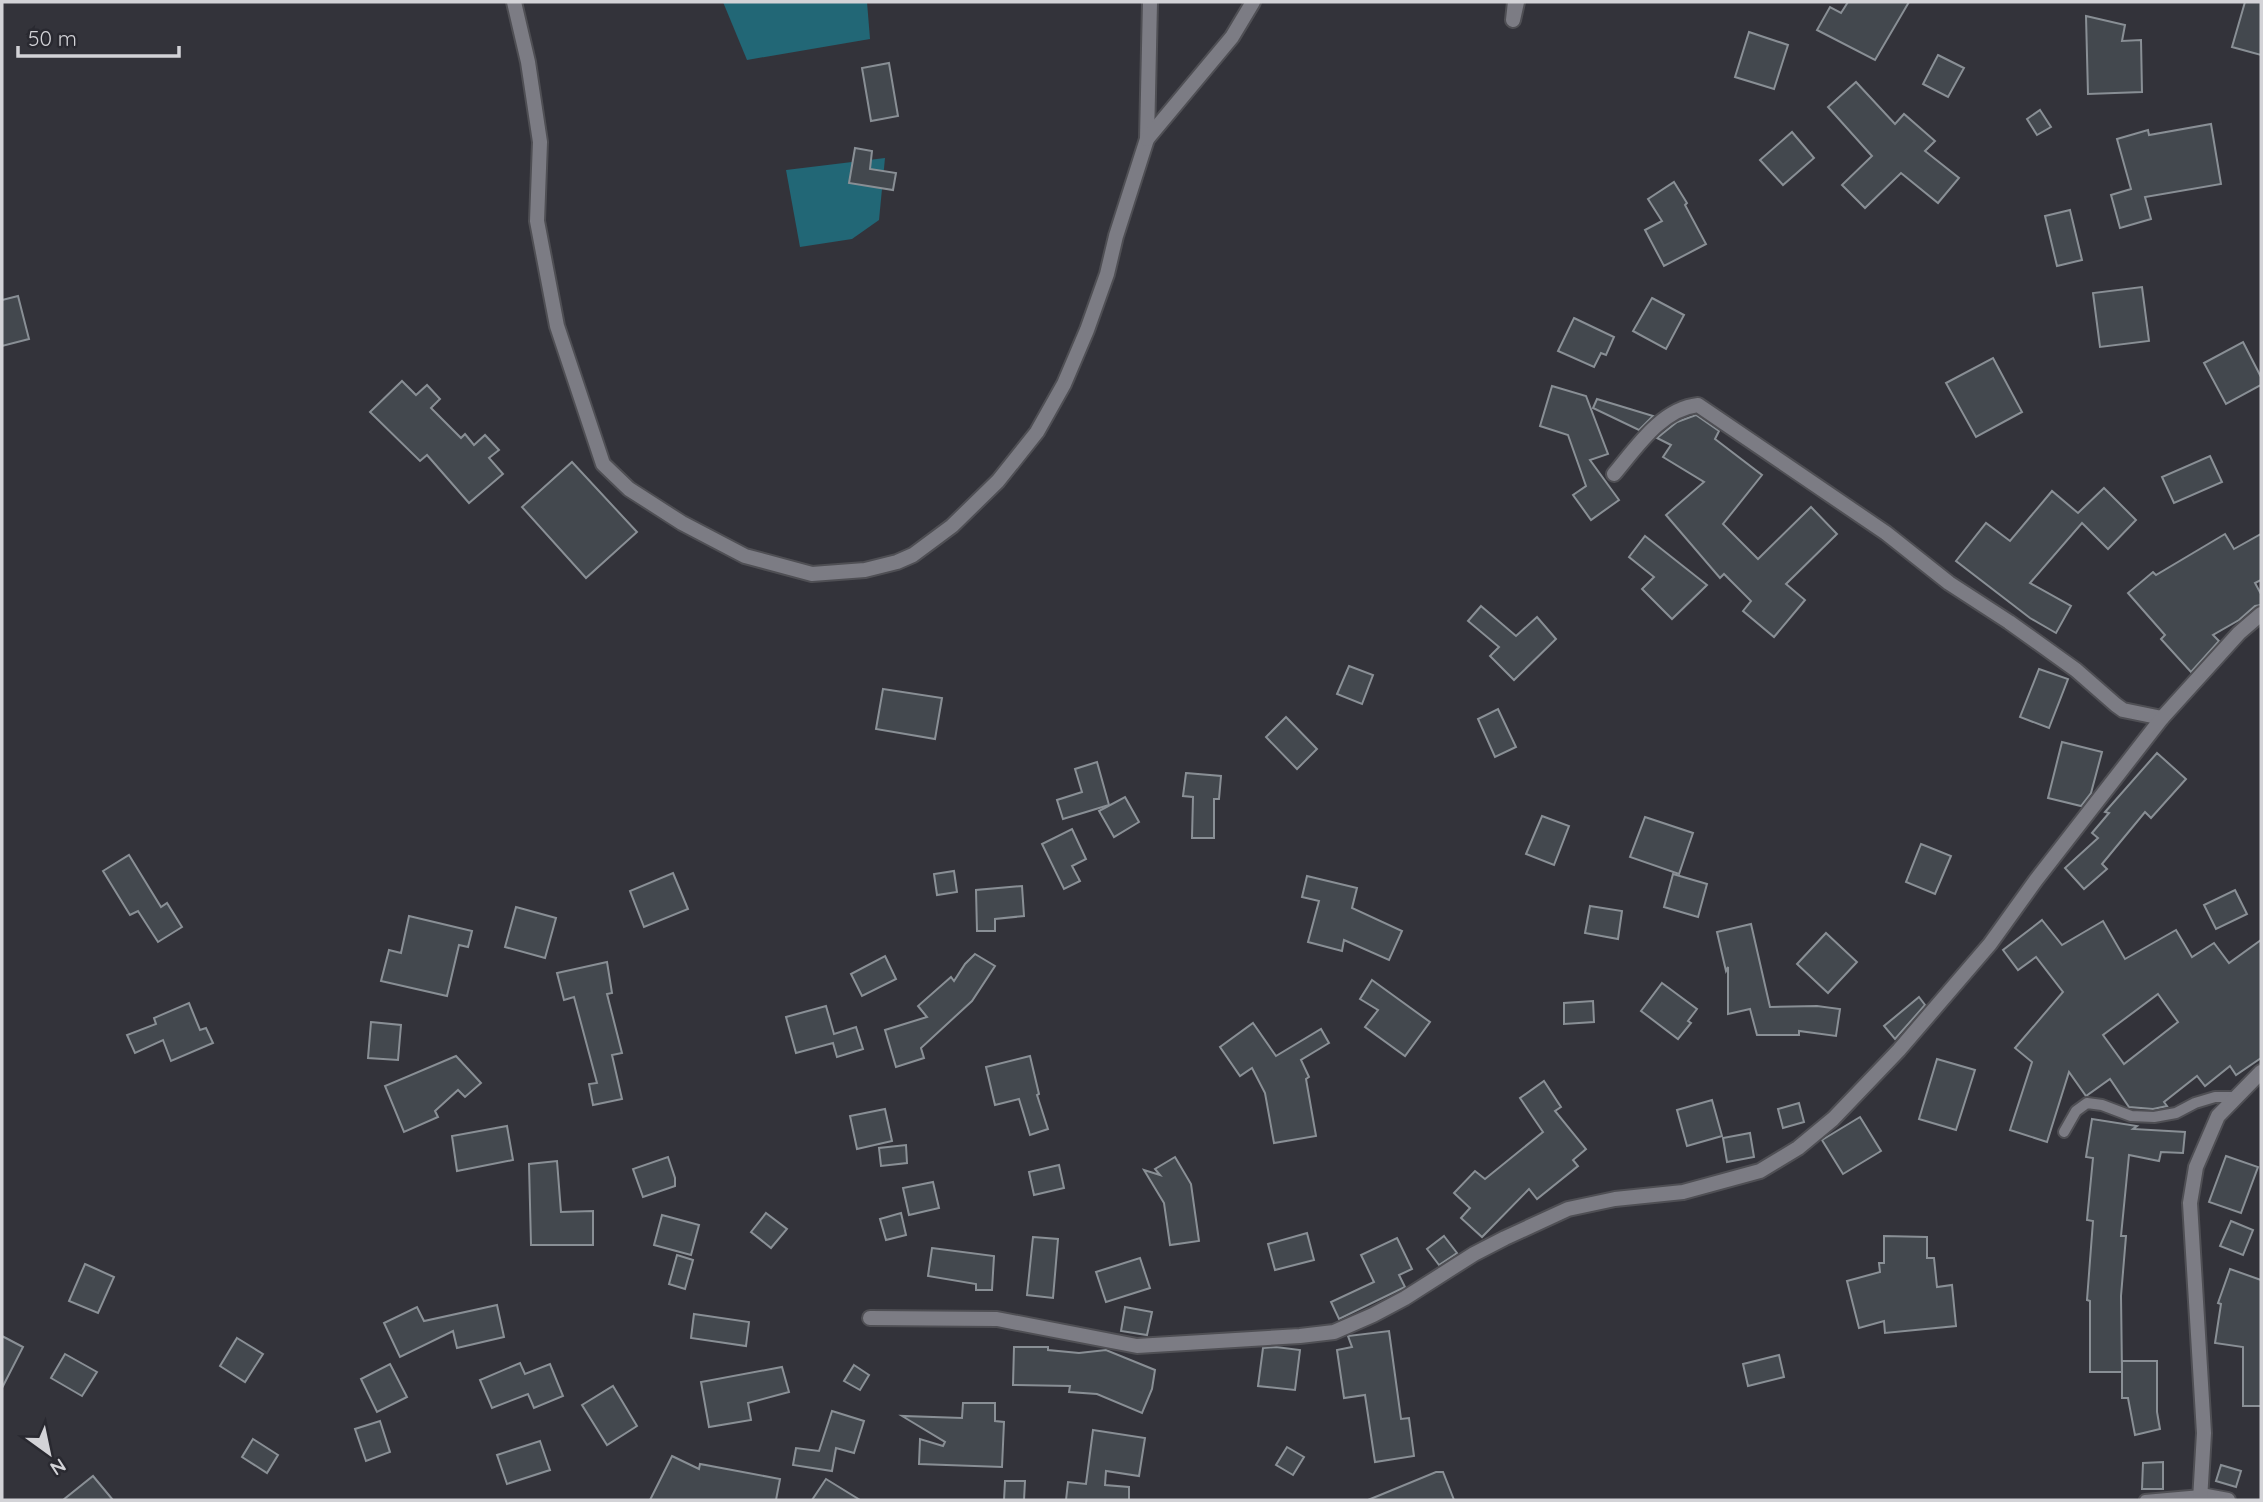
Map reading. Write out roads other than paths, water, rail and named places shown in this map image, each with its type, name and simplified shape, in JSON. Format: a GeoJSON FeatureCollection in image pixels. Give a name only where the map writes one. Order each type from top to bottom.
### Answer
{"type":"FeatureCollection","features":[{"type":"Feature","properties":{"kind":"street"},"geometry":{"type":"LineString","coordinates":[[514,2],[528,61],[540,142],[537,221],[556,326],[603,464],[629,489],[682,523],[745,556],[812,574],[865,570],[913,555],[952,526],[998,481],[1037,432],[1064,384],[1087,330],[1107,274],[1116,236],[1147,139],[1150,2]]}},
{"type":"Feature","properties":{"kind":"street"},"geometry":{"type":"LineString","coordinates":[[1147,139],[1232,37],[1253,2]]}},
{"type":"Feature","properties":{"kind":"street"},"geometry":{"type":"LineString","coordinates":[[1614,474],[1653,429],[1670,414],[1698,405],[1886,533],[1949,583],[2076,670],[2123,710],[2162,718]]}},
{"type":"Feature","properties":{"kind":"street"},"geometry":{"type":"LineString","coordinates":[[870,1318],[998,1319],[1137,1346],[1334,1332],[1405,1298],[1474,1254],[1568,1209],[1615,1199],[1683,1192],[1760,1171],[1798,1148],[1833,1119],[1899,1050],[1990,944],[2036,880],[2162,718],[2239,633],[2261,614]]}},
{"type":"Feature","properties":{"kind":"street"},"geometry":{"type":"LineString","coordinates":[[2228,1500],[2201,1498],[2204,1433],[2190,1203],[2196,1167],[2218,1116],[2261,1072]]}},
{"type":"Feature","properties":{"kind":"lane"},"geometry":{"type":"LineString","coordinates":[[2064,1132],[2076,1111],[2087,1103],[2102,1105],[2132,1116],[2154,1117],[2176,1113],[2195,1102],[2215,1097],[2236,1097]]}},
{"type":"Feature","properties":{"kind":"lane"},"geometry":{"type":"LineString","coordinates":[[2145,1500],[2201,1498]]}},
{"type":"Feature","properties":{"kind":"water"},"geometry":{"type":"Polygon","coordinates":[[[723,2],[867,2],[870,39],[747,60],[723,2]]]}},
{"type":"Feature","properties":{"kind":"water"},"geometry":{"type":"Polygon","coordinates":[[[885,158],[879,220],[852,239],[800,247],[786,170],[885,158]]]}}]}
